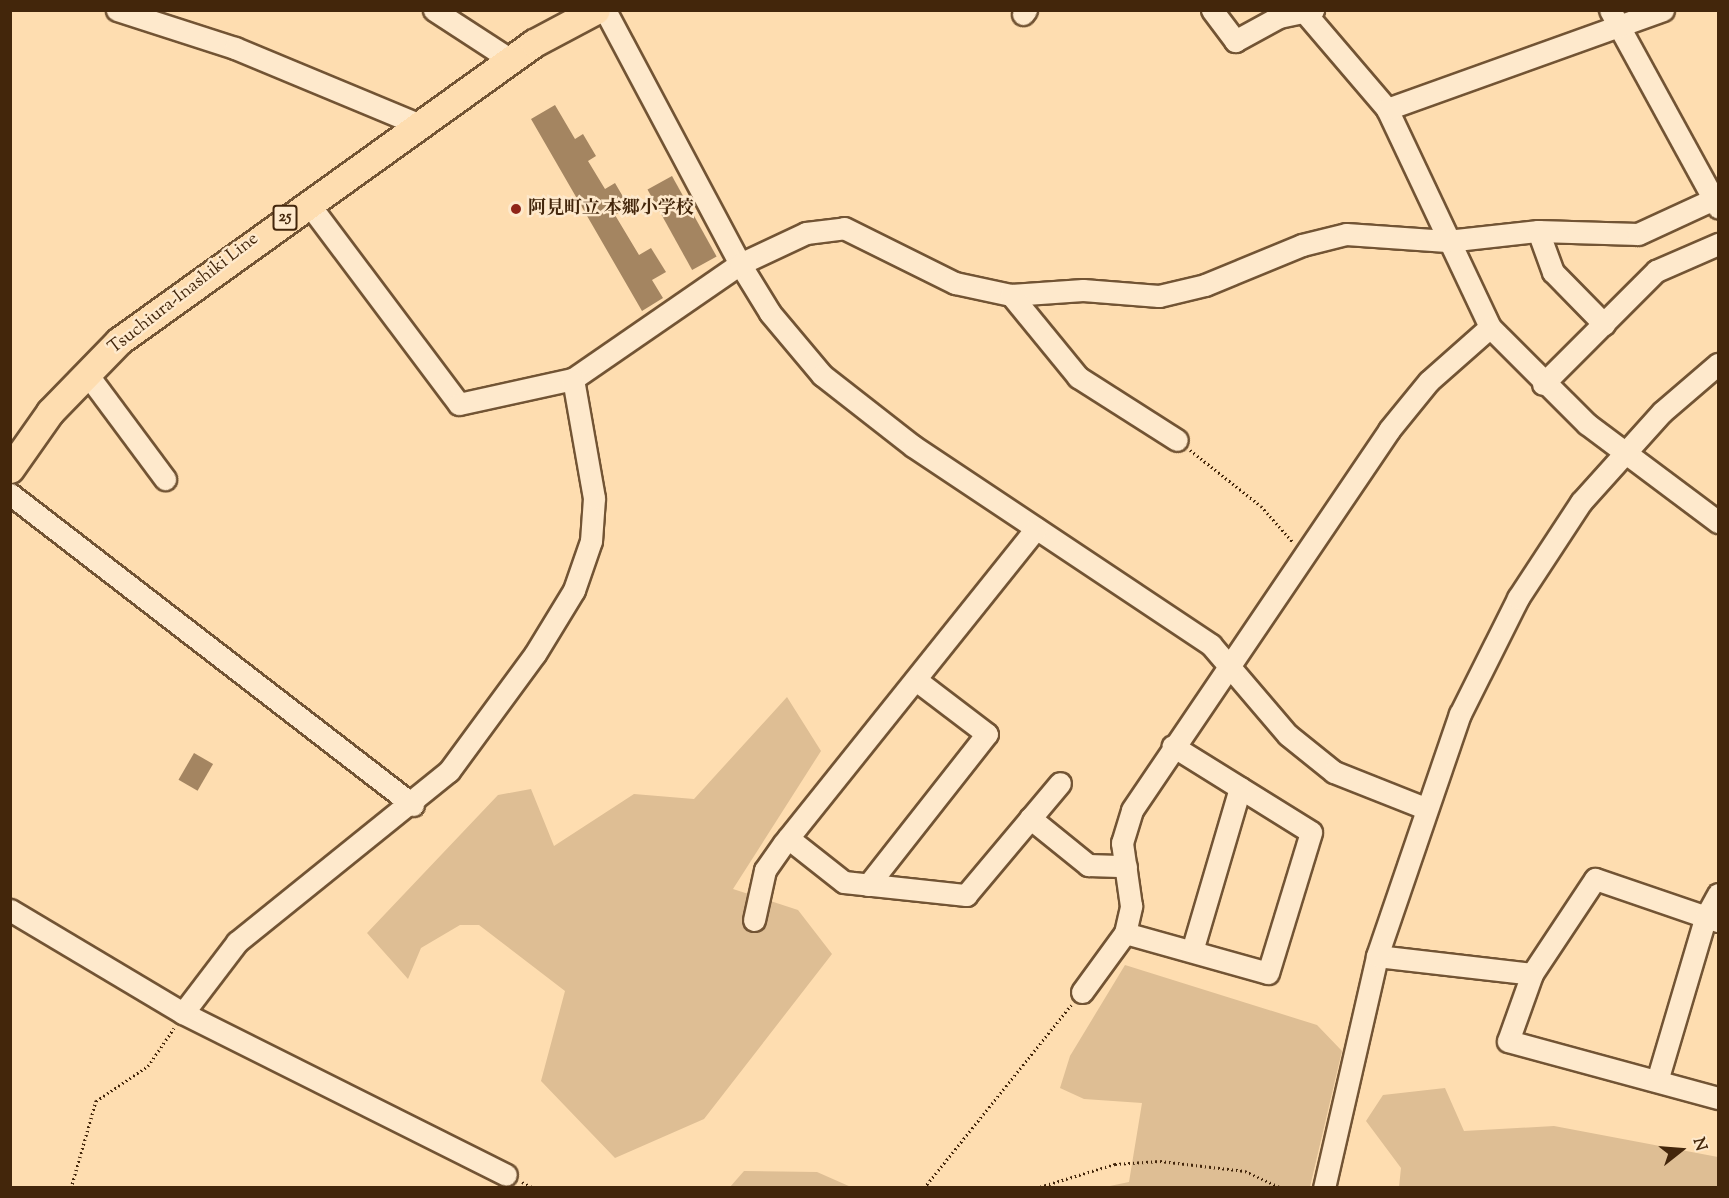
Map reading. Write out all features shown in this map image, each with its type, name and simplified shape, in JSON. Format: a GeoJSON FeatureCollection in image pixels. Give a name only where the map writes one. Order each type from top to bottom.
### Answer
{"type":"FeatureCollection","features":[{"type":"Feature","properties":{"kind":"main road","name":"Tsuchiura-Inashiki Line"},"geometry":{"type":"LineString","coordinates":[[14,457],[50,412],[119,340],[308,203],[422,126],[511,60],[596,10]]}},
{"type":"Feature","properties":{"kind":"street"},"geometry":{"type":"LineString","coordinates":[[117,10],[235,48],[422,126]]}},
{"type":"Feature","properties":{"kind":"street"},"geometry":{"type":"LineString","coordinates":[[434,10],[511,60]]}},
{"type":"Feature","properties":{"kind":"street"},"geometry":{"type":"LineString","coordinates":[[605,10],[740,264],[770,314],[822,375],[914,446],[1211,645],[1231,665],[1288,735],[1334,772],[1425,808]]}},
{"type":"Feature","properties":{"kind":"street"},"geometry":{"type":"LineString","coordinates":[[1212,10],[1235,42],[1279,16],[1309,12],[1387,109],[1447,241],[1490,327],[1543,384],[1624,453],[1717,518]]}},
{"type":"Feature","properties":{"kind":"street"},"geometry":{"type":"LineString","coordinates":[[1387,109],[1614,18],[1663,10]]}},
{"type":"Feature","properties":{"kind":"street"},"geometry":{"type":"LineString","coordinates":[[308,203],[459,405],[573,378],[740,264],[806,233],[844,228],[955,283],[1011,295],[1083,290],[1159,296],[1346,234],[1447,241],[1538,231],[1638,234],[1717,201],[1614,18]]}},
{"type":"Feature","properties":{"kind":"street"},"geometry":{"type":"LineString","coordinates":[[1538,231],[1553,272],[1604,324]]}},
{"type":"Feature","properties":{"kind":"street"},"geometry":{"type":"LineString","coordinates":[[1543,384],[1656,271],[1719,244]]}},
{"type":"Feature","properties":{"kind":"street"},"geometry":{"type":"LineString","coordinates":[[1011,295],[1078,377],[1176,440]]}},
{"type":"Feature","properties":{"kind":"street"},"geometry":{"type":"LineString","coordinates":[[1082,992],[1125,933],[1131,906],[1122,843],[1132,810],[1173,746],[1307,558],[1389,430],[1429,381],[1490,327]]}},
{"type":"Feature","properties":{"kind":"street"},"geometry":{"type":"LineString","coordinates":[[1324,1188],[1377,956],[1425,808],[1460,714],[1518,598],[1581,502],[1624,453],[1719,364]]}},
{"type":"Feature","properties":{"kind":"street"},"geometry":{"type":"LineString","coordinates":[[87,374],[165,479]]}},
{"type":"Feature","properties":{"kind":"street"},"geometry":{"type":"LineString","coordinates":[[183,1013],[246,934],[413,805],[449,771],[500,707],[574,590],[591,541],[594,498],[573,378]]}},
{"type":"Feature","properties":{"kind":"street"},"geometry":{"type":"LineString","coordinates":[[10,494],[413,805]]}},
{"type":"Feature","properties":{"kind":"street"},"geometry":{"type":"LineString","coordinates":[[754,920],[765,870],[788,838],[1036,528]]}},
{"type":"Feature","properties":{"kind":"street"},"geometry":{"type":"LineString","coordinates":[[868,885],[987,734],[916,680]]}},
{"type":"Feature","properties":{"kind":"street"},"geometry":{"type":"LineString","coordinates":[[1125,933],[1268,973],[1311,832],[1173,746]]}},
{"type":"Feature","properties":{"kind":"street"},"geometry":{"type":"LineString","coordinates":[[788,838],[844,882],[966,895],[1060,783]]}},
{"type":"Feature","properties":{"kind":"street"},"geometry":{"type":"LineString","coordinates":[[1192,951],[1240,788]]}},
{"type":"Feature","properties":{"kind":"street"},"geometry":{"type":"LineString","coordinates":[[1030,818],[1088,865],[1126,866]]}},
{"type":"Feature","properties":{"kind":"street"},"geometry":{"type":"LineString","coordinates":[[1712,918],[1595,879],[1532,974],[1508,1041],[1719,1098]]}},
{"type":"Feature","properties":{"kind":"street"},"geometry":{"type":"LineString","coordinates":[[1657,1081],[1719,894]]}},
{"type":"Feature","properties":{"kind":"street"},"geometry":{"type":"LineString","coordinates":[[10,910],[183,1013],[506,1175]]}},
{"type":"Feature","properties":{"kind":"street"},"geometry":{"type":"LineString","coordinates":[[1377,956],[1532,974]]}},
{"type":"Feature","properties":{"kind":"path"},"geometry":{"type":"LineString","coordinates":[[1176,440],[1261,506],[1307,558]]}},
{"type":"Feature","properties":{"kind":"path"},"geometry":{"type":"LineString","coordinates":[[924,1188],[1082,992]]}},
{"type":"Feature","properties":{"kind":"path"},"geometry":{"type":"LineString","coordinates":[[71,1188],[96,1101],[148,1066],[183,1013]]}},
{"type":"Feature","properties":{"kind":"path"},"geometry":{"type":"LineString","coordinates":[[1036,1188],[1115,1164],[1160,1161],[1245,1171],[1281,1188]]}},
{"type":"Feature","properties":{"kind":"shaded area"},"geometry":{"type":"Polygon","coordinates":[[[787,697],[821,751],[733,889],[798,910],[832,954],[704,1119],[615,1158],[541,1081],[565,991],[479,925],[460,925],[421,948],[408,979],[367,933],[498,795],[531,789],[554,846],[634,794],[694,799],[787,697]]]}},
{"type":"Feature","properties":{"kind":"shaded area"},"geometry":{"type":"Polygon","coordinates":[[[1125,965],[1317,1025],[1342,1051],[1310,1187],[1105,1187],[1129,1182],[1142,1103],[1084,1099],[1060,1088],[1070,1056],[1125,965]]]}},
{"type":"Feature","properties":{"kind":"shaded area"},"geometry":{"type":"Polygon","coordinates":[[[1445,1088],[1464,1131],[1554,1126],[1718,1157],[1718,1187],[1399,1187],[1401,1168],[1366,1121],[1383,1095],[1445,1088]]]}},
{"type":"Feature","properties":{"kind":"shaded area"},"geometry":{"type":"Polygon","coordinates":[[[744,1171],[817,1172],[851,1187],[730,1187],[744,1171]]]}},
{"type":"Feature","properties":{"kind":"building"},"geometry":{"type":"Polygon","coordinates":[[[555,105],[575,139],[583,134],[596,156],[588,161],[605,189],[615,183],[629,207],[615,215],[639,255],[651,248],[666,272],[652,280],[663,298],[642,311],[531,119],[555,105]]]}},
{"type":"Feature","properties":{"kind":"building"},"geometry":{"type":"Polygon","coordinates":[[[672,176],[717,256],[692,270],[648,190],[672,176]]]}},
{"type":"Feature","properties":{"kind":"building"},"geometry":{"type":"Polygon","coordinates":[[[194,753],[213,764],[198,791],[178,780],[194,753]]]}},
{"type":"Feature","properties":{"kind":"place","name":"阿見町立 本郷小学校"},"geometry":{"type":"Point","coordinates":[516,209]}}]}
